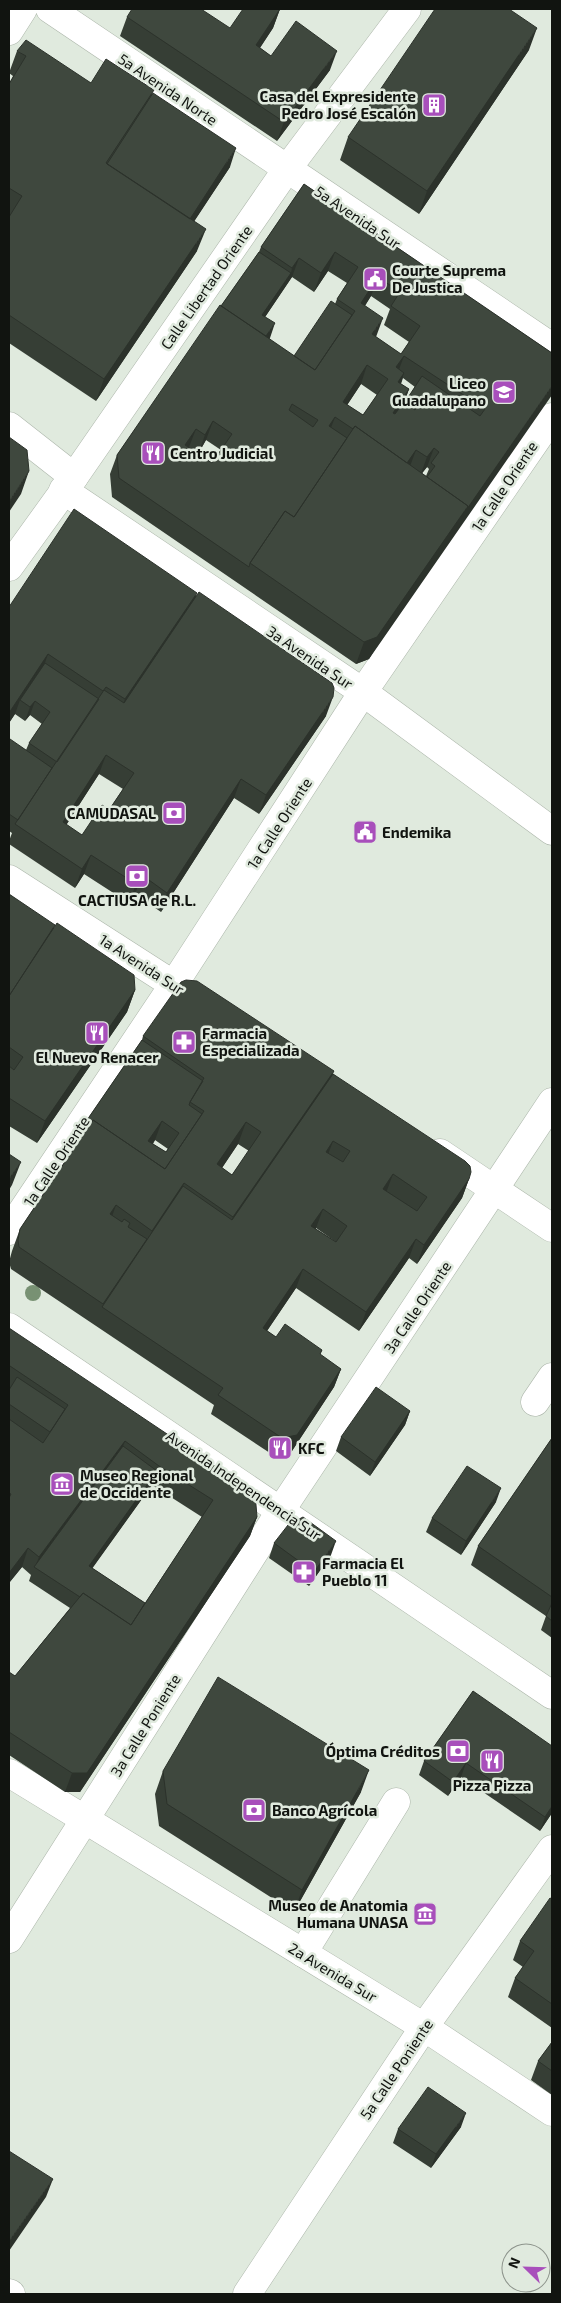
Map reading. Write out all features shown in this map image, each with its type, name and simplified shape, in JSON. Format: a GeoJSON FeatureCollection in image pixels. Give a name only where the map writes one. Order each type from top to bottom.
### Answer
{"type":"FeatureCollection","features":[{"type":"Feature","properties":{"kind":"street"},"geometry":{"type":"LineString","coordinates":[[9,31],[23,9]]}},
{"type":"Feature","properties":{"kind":"street","name":"5a Avenida Norte"},"geometry":{"type":"LineString","coordinates":[[50,9],[287,170]]}},
{"type":"Feature","properties":{"kind":"street","name":"Calle Libertad Oriente"},"geometry":{"type":"LineString","coordinates":[[9,567],[287,170],[407,9]]}},
{"type":"Feature","properties":{"kind":"street","name":"5a Avenida Sur"},"geometry":{"type":"LineString","coordinates":[[287,170],[552,347]]}},
{"type":"Feature","properties":{"kind":"street","name":"1a Calle Oriente"},"geometry":{"type":"LineString","coordinates":[[9,1231],[174,984],[363,692],[552,417]]}},
{"type":"Feature","properties":{"kind":"street","name":"3a Avenida Sur"},"geometry":{"type":"LineString","coordinates":[[9,426],[69,483],[363,692],[552,831]]}},
{"type":"Feature","properties":{"kind":"street","name":"1a Avenida Sur"},"geometry":{"type":"LineString","coordinates":[[9,879],[207,1005]]}},
{"type":"Feature","properties":{"kind":"street","name":"3a Calle Oriente"},"geometry":{"type":"LineString","coordinates":[[281,1510],[552,1102]]}},
{"type":"Feature","properties":{"kind":"street"},"geometry":{"type":"LineString","coordinates":[[422,1142],[496,1189],[552,1228]]}},
{"type":"Feature","properties":{"kind":"street","name":"Avenida Independencia Sur"},"geometry":{"type":"LineString","coordinates":[[9,1327],[552,1695]]}},
{"type":"Feature","properties":{"kind":"street"},"geometry":{"type":"LineString","coordinates":[[535,1402],[552,1377]]}},
{"type":"Feature","properties":{"kind":"street","name":"3a Calle Poniente"},"geometry":{"type":"LineString","coordinates":[[9,1939],[281,1510]]}},
{"type":"Feature","properties":{"kind":"street","name":"2a Avenida Sur"},"geometry":{"type":"LineString","coordinates":[[9,1773],[424,2027],[552,2112]]}},
{"type":"Feature","properties":{"kind":"street"},"geometry":{"type":"LineString","coordinates":[[304,1954],[396,1802]]}},
{"type":"Feature","properties":{"kind":"street","name":"5a Calle Poniente"},"geometry":{"type":"LineString","coordinates":[[248,2294],[424,2027],[552,1849]]}},
{"type":"Feature","properties":{"kind":"building"},"geometry":{"type":"Polygon","coordinates":[[[132,9],[201,9],[230,28],[243,9],[280,9],[256,45],[271,56],[296,21],[337,51],[284,122],[127,17],[132,9]]]}},
{"type":"Feature","properties":{"kind":"building","name":"Casa del Expresidente Pedro José Escalón"},"geometry":{"type":"Polygon","coordinates":[[[435,9],[509,9],[537,28],[427,191],[348,137],[435,9]]]}},
{"type":"Feature","properties":{"kind":"building"},"geometry":{"type":"Polygon","coordinates":[[[26,40],[91,83],[106,59],[154,90],[106,163],[206,229],[104,379],[9,315],[9,217],[22,196],[9,188],[9,84],[26,56],[17,51],[26,40]]]}},
{"type":"Feature","properties":{"kind":"building"},"geometry":{"type":"Polygon","coordinates":[[[153,93],[236,148],[190,219],[107,164],[153,93]]]}},
{"type":"Feature","properties":{"kind":"building"},"geometry":{"type":"Polygon","coordinates":[[[304,184],[552,353],[552,386],[467,509],[468,506],[427,477],[435,466],[431,463],[439,452],[434,448],[427,457],[416,450],[407,463],[355,426],[353,429],[335,417],[329,426],[347,438],[294,517],[285,511],[249,567],[119,478],[117,455],[220,305],[315,370],[355,311],[337,299],[358,267],[335,252],[321,273],[299,258],[292,268],[261,247],[304,184]],[[378,277],[361,303],[383,318],[372,334],[401,354],[420,326],[391,306],[400,292],[378,277]],[[404,356],[396,367],[404,373],[398,382],[409,389],[393,413],[395,414],[404,402],[415,410],[419,404],[409,396],[422,376],[480,416],[485,409],[404,356]],[[367,365],[343,402],[363,415],[388,379],[367,365]],[[292,404],[289,410],[313,427],[318,420],[292,404]],[[213,421],[205,435],[196,429],[185,445],[212,463],[232,434],[213,421]]]}},
{"type":"Feature","properties":{"kind":"building"},"geometry":{"type":"Polygon","coordinates":[[[259,252],[291,273],[262,315],[275,323],[266,336],[221,306],[259,252]]]}},
{"type":"Feature","properties":{"kind":"building"},"geometry":{"type":"Polygon","coordinates":[[[331,301],[352,315],[315,370],[294,356],[331,301]]]}},
{"type":"Feature","properties":{"kind":"building"},"geometry":{"type":"Polygon","coordinates":[[[355,426],[468,506],[377,637],[364,642],[250,563],[285,511],[294,517],[355,426]]]}},
{"type":"Feature","properties":{"kind":"building"},"geometry":{"type":"Polygon","coordinates":[[[9,437],[27,450],[29,471],[9,502],[9,437]]]}},
{"type":"Feature","properties":{"kind":"building"},"geometry":{"type":"Polygon","coordinates":[[[74,509],[197,593],[125,699],[106,687],[103,691],[48,654],[9,713],[9,607],[74,509]]]}},
{"type":"Feature","properties":{"kind":"building"},"geometry":{"type":"Polygon","coordinates":[[[199,592],[332,683],[334,688],[333,697],[266,795],[241,779],[167,893],[142,875],[136,884],[91,855],[82,869],[15,824],[104,690],[124,703],[199,592]],[[106,755],[63,822],[82,835],[102,805],[109,810],[134,773],[106,755]]]}},
{"type":"Feature","properties":{"kind":"building"},"geometry":{"type":"Polygon","coordinates":[[[45,663],[99,699],[57,762],[29,743],[50,712],[35,701],[30,707],[20,700],[45,663]]]}},
{"type":"Feature","properties":{"kind":"building"},"geometry":{"type":"Polygon","coordinates":[[[10,739],[52,768],[18,820],[9,814],[10,739]]]}},
{"type":"Feature","properties":{"kind":"building"},"geometry":{"type":"Polygon","coordinates":[[[9,894],[55,925],[9,996],[9,894]]]}},
{"type":"Feature","properties":{"kind":"building"},"geometry":{"type":"Polygon","coordinates":[[[57,923],[134,975],[135,990],[45,1121],[9,1098],[9,1066],[14,1070],[23,1057],[9,1047],[9,996],[57,923]]]}},
{"type":"Feature","properties":{"kind":"building"},"geometry":{"type":"Polygon","coordinates":[[[186,980],[197,981],[334,1071],[233,1217],[184,1183],[152,1231],[116,1205],[110,1214],[122,1222],[124,1219],[130,1223],[128,1227],[147,1239],[103,1304],[19,1247],[20,1229],[93,1120],[165,1169],[204,1111],[190,1102],[204,1078],[143,1036],[181,982],[186,980]],[[246,1122],[217,1164],[232,1175],[261,1132],[246,1122]]]}},
{"type":"Feature","properties":{"kind":"building"},"geometry":{"type":"Polygon","coordinates":[[[142,1040],[203,1081],[189,1105],[202,1114],[165,1169],[93,1120],[91,1123],[87,1120],[142,1040]],[[162,1121],[148,1141],[166,1152],[179,1133],[162,1121]]]}},
{"type":"Feature","properties":{"kind":"building"},"geometry":{"type":"Polygon","coordinates":[[[333,1074],[470,1166],[469,1179],[424,1245],[416,1239],[366,1312],[303,1269],[263,1328],[276,1337],[285,1324],[322,1350],[320,1354],[341,1369],[297,1435],[282,1438],[218,1395],[223,1388],[102,1307],[183,1186],[232,1220],[333,1074]],[[333,1141],[326,1152],[343,1162],[350,1151],[333,1141]],[[393,1174],[383,1189],[417,1211],[427,1197],[393,1174]],[[323,1209],[311,1226],[336,1242],[347,1226],[323,1209]]]}},
{"type":"Feature","properties":{"kind":"building"},"geometry":{"type":"Polygon","coordinates":[[[9,1154],[21,1162],[9,1179],[9,1154]]]}},
{"type":"Feature","properties":{"kind":"building"},"geometry":{"type":"Polygon","coordinates":[[[9,1328],[255,1493],[257,1517],[87,1773],[72,1773],[9,1732],[9,1672],[15,1676],[83,1593],[131,1625],[213,1500],[159,1466],[125,1441],[39,1557],[28,1548],[9,1573],[9,1498],[11,1494],[9,1493],[9,1419],[43,1443],[68,1405],[10,1366],[9,1368],[9,1328]]]}},
{"type":"Feature","properties":{"kind":"building"},"geometry":{"type":"Polygon","coordinates":[[[17,1377],[65,1409],[50,1432],[9,1404],[9,1390],[17,1377]]]}},
{"type":"Feature","properties":{"kind":"building"},"geometry":{"type":"Polygon","coordinates":[[[376,1387],[410,1411],[375,1462],[341,1437],[376,1387]]]}},
{"type":"Feature","properties":{"kind":"building"},"geometry":{"type":"Polygon","coordinates":[[[552,1438],[552,1597],[478,1546],[552,1438]]]}},
{"type":"Feature","properties":{"kind":"building"},"geometry":{"type":"Polygon","coordinates":[[[123,1446],[157,1471],[89,1566],[145,1603],[131,1625],[83,1593],[80,1597],[34,1567],[123,1446]]]}},
{"type":"Feature","properties":{"kind":"building"},"geometry":{"type":"Polygon","coordinates":[[[467,1466],[501,1488],[466,1541],[432,1518],[467,1466]]]}},
{"type":"Feature","properties":{"kind":"building"},"geometry":{"type":"Polygon","coordinates":[[[303,1517],[336,1541],[314,1572],[274,1543],[288,1525],[303,1517]]]}},
{"type":"Feature","properties":{"kind":"building"},"geometry":{"type":"Polygon","coordinates":[[[552,1603],[552,1621],[546,1616],[552,1603]]]}},
{"type":"Feature","properties":{"kind":"building","name":"Banco Agrícola"},"geometry":{"type":"Polygon","coordinates":[[[218,1677],[369,1770],[302,1890],[167,1804],[163,1771],[218,1677]]]}},
{"type":"Feature","properties":{"kind":"building"},"geometry":{"type":"Polygon","coordinates":[[[473,1691],[552,1746],[552,1806],[545,1817],[466,1763],[453,1782],[424,1761],[473,1691]]]}},
{"type":"Feature","properties":{"kind":"building"},"geometry":{"type":"Polygon","coordinates":[[[550,1898],[552,1899],[552,2004],[515,1978],[534,1951],[520,1941],[550,1898]]]}},
{"type":"Feature","properties":{"kind":"building"},"geometry":{"type":"Polygon","coordinates":[[[552,2042],[552,2071],[538,2061],[552,2042]]]}},
{"type":"Feature","properties":{"kind":"building"},"geometry":{"type":"Polygon","coordinates":[[[428,2087],[466,2113],[436,2154],[398,2129],[428,2087]]]}},
{"type":"Feature","properties":{"kind":"building"},"geometry":{"type":"Polygon","coordinates":[[[9,2151],[53,2179],[10,2240],[9,2239],[9,2151]]]}},
{"type":"Feature","properties":{"kind":"place","name":"Casa del Expresidente Pedro José Escalón"},"geometry":{"type":"Point","coordinates":[434,105]}},
{"type":"Feature","properties":{"kind":"place","name":"Courte Suprema De Justica"},"geometry":{"type":"Point","coordinates":[375,279]}},
{"type":"Feature","properties":{"kind":"place","name":"Liceo Guadalupano"},"geometry":{"type":"Point","coordinates":[504,392]}},
{"type":"Feature","properties":{"kind":"place","name":"Centro Judicial"},"geometry":{"type":"Point","coordinates":[153,453]}},
{"type":"Feature","properties":{"kind":"place","name":"CAMUDASAL"},"geometry":{"type":"Point","coordinates":[174,813]}},
{"type":"Feature","properties":{"kind":"place","name":"Endemika"},"geometry":{"type":"Point","coordinates":[365,832]}},
{"type":"Feature","properties":{"kind":"place","name":"CACTIUSA de R.L."},"geometry":{"type":"Point","coordinates":[137,876]}},
{"type":"Feature","properties":{"kind":"place","name":"El Nuevo Renacer"},"geometry":{"type":"Point","coordinates":[97,1033]}},
{"type":"Feature","properties":{"kind":"place","name":"Farmacia Especializada"},"geometry":{"type":"Point","coordinates":[184,1042]}},
{"type":"Feature","properties":{"kind":"place","name":"KFC"},"geometry":{"type":"Point","coordinates":[280,1448]}},
{"type":"Feature","properties":{"kind":"place","name":"Museo Regional de Occidente"},"geometry":{"type":"Point","coordinates":[62,1484]}},
{"type":"Feature","properties":{"kind":"place","name":"Farmacia El Pueblo 11"},"geometry":{"type":"Point","coordinates":[304,1572]}},
{"type":"Feature","properties":{"kind":"place","name":"Óptima Créditos"},"geometry":{"type":"Point","coordinates":[458,1751]}},
{"type":"Feature","properties":{"kind":"place","name":"Pizza Pizza"},"geometry":{"type":"Point","coordinates":[492,1761]}},
{"type":"Feature","properties":{"kind":"place","name":"Banco Agrícola"},"geometry":{"type":"Point","coordinates":[254,1810]}},
{"type":"Feature","properties":{"kind":"place","name":"Museo de Anatomia Humana UNASA"},"geometry":{"type":"Point","coordinates":[425,1914]}}]}
